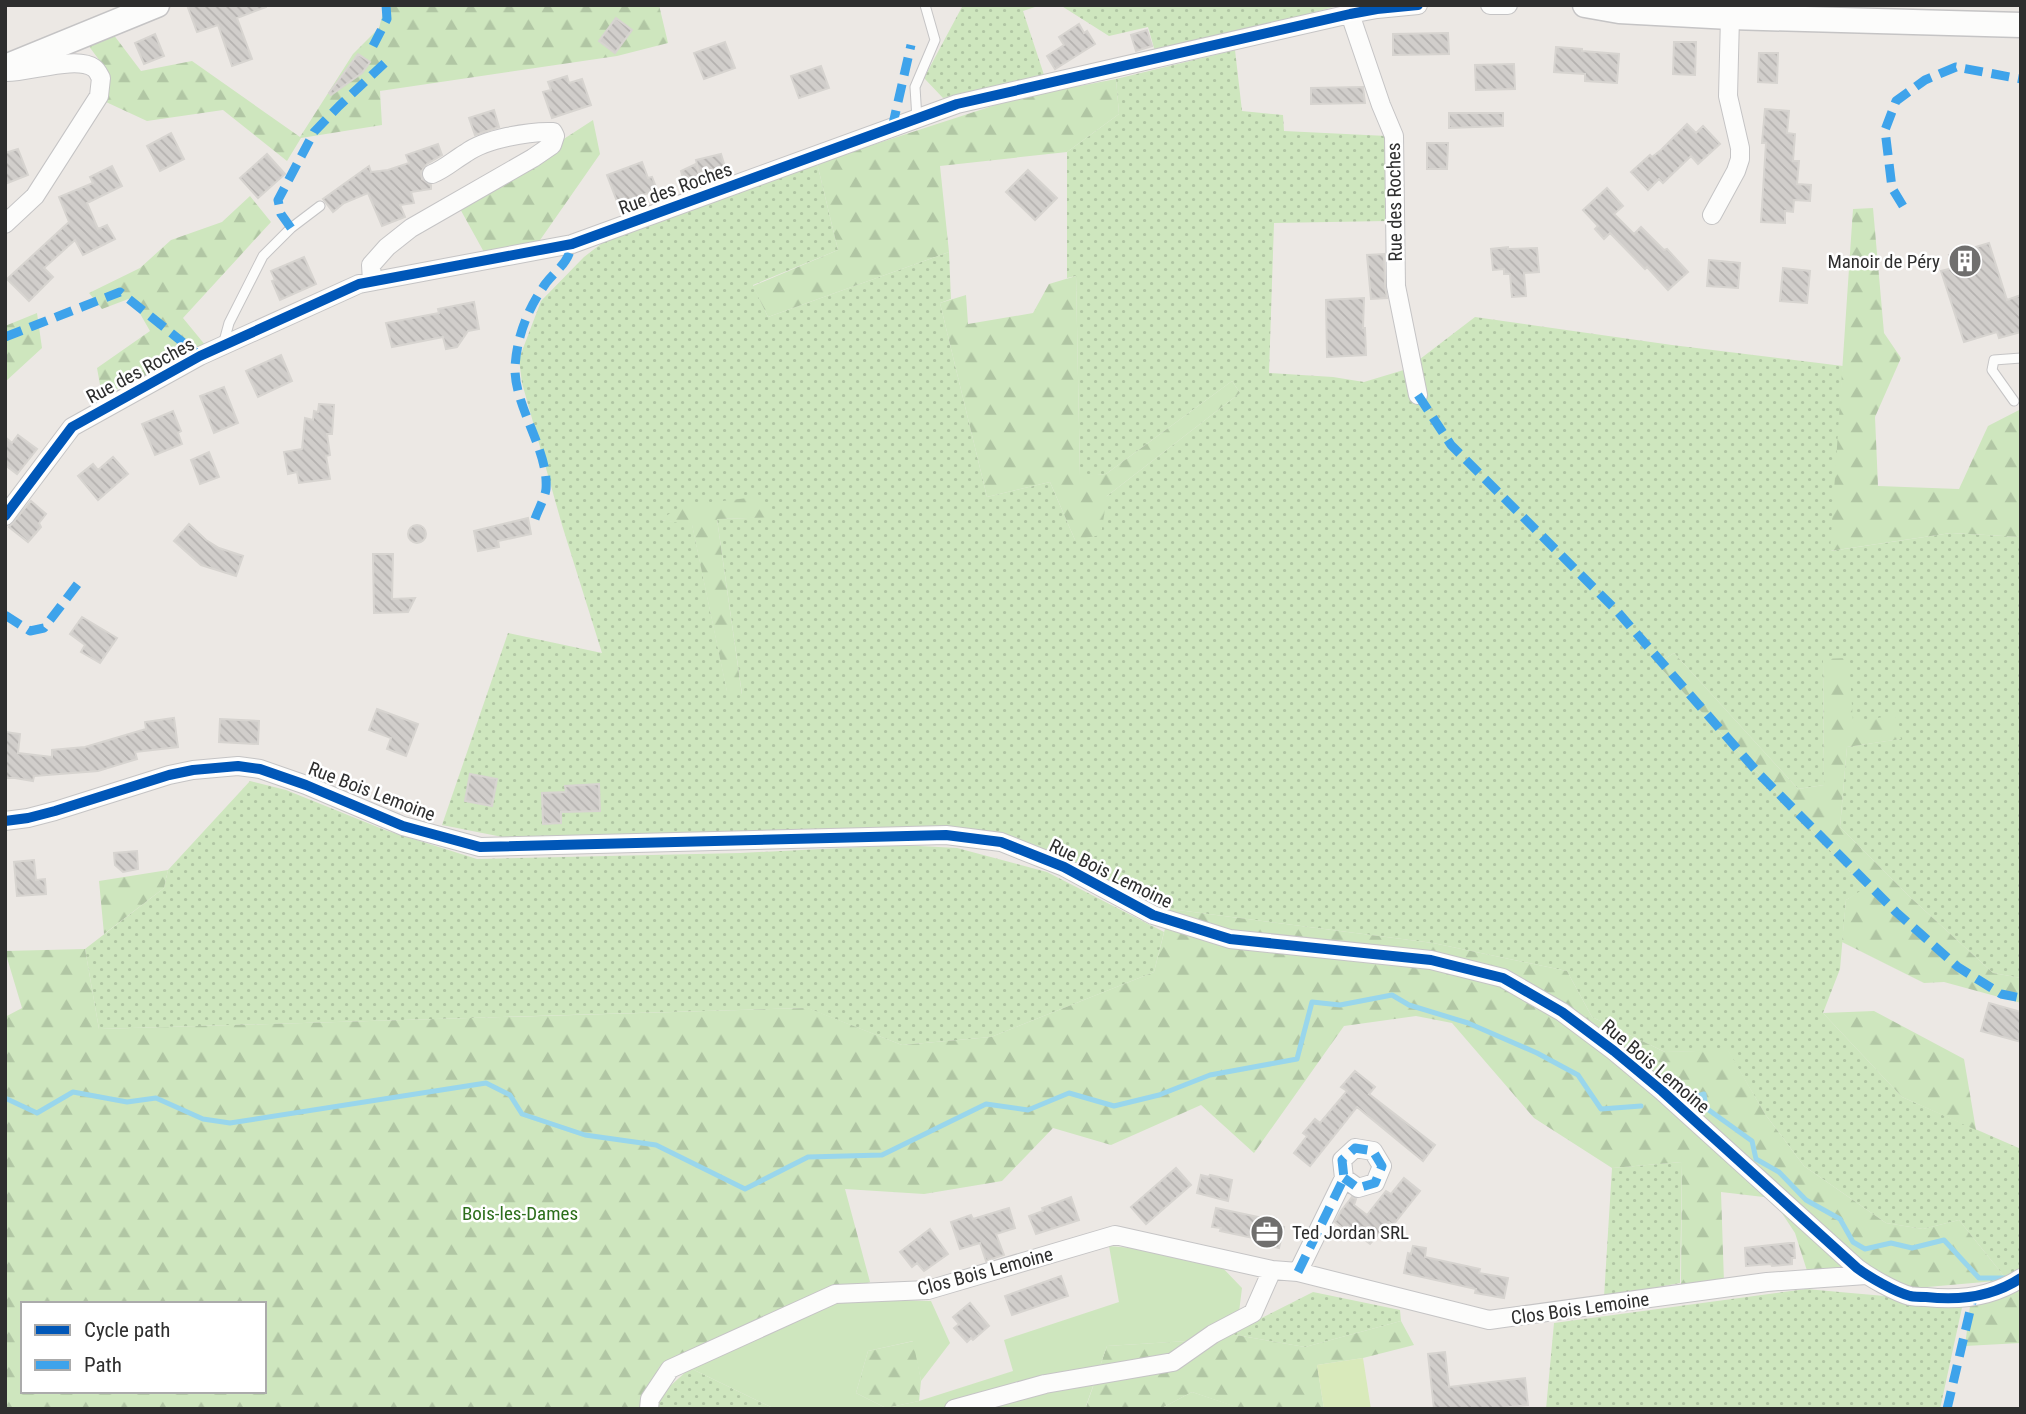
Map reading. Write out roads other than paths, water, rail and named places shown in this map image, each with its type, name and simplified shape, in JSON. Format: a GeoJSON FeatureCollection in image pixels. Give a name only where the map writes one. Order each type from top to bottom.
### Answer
{"type":"FeatureCollection","features":[{"type":"Feature","properties":{"kind":"street"},"geometry":{"type":"LineString","coordinates":[[5,67],[157,5]]}},
{"type":"Feature","properties":{"kind":"street","name":"Rue des Roches"},"geometry":{"type":"LineString","coordinates":[[5,516],[72,427],[200,356],[359,284],[572,244],[957,104],[1350,14],[1418,5]]}},
{"type":"Feature","properties":{"kind":"street"},"geometry":{"type":"LineString","coordinates":[[1490,5],[1508,5]]}},
{"type":"Feature","properties":{"kind":"street"},"geometry":{"type":"LineString","coordinates":[[1590,6],[1619,11],[1730,17],[1969,18],[2021,25]]}},
{"type":"Feature","properties":{"kind":"street","name":"Rue des Roches"},"geometry":{"type":"LineString","coordinates":[[1350,14],[1394,136],[1396,286],[1418,395]]}},
{"type":"Feature","properties":{"kind":"street"},"geometry":{"type":"LineString","coordinates":[[1712,215],[1740,159],[1728,96],[1730,17]]}},
{"type":"Feature","properties":{"kind":"street"},"geometry":{"type":"LineString","coordinates":[[5,72],[16,73],[78,62],[94,68],[101,78],[99,96],[36,196],[5,224]]}},
{"type":"Feature","properties":{"kind":"street"},"geometry":{"type":"LineString","coordinates":[[372,281],[371,265],[387,247],[411,228],[533,158],[552,145],[555,136],[553,132],[537,131],[499,140],[468,151],[444,169],[432,174]]}},
{"type":"Feature","properties":{"kind":"street","name":"Rue Bois Lemoine"},"geometry":{"type":"LineString","coordinates":[[5,821],[55,811],[169,775],[238,766],[260,769],[306,785],[403,826],[480,847],[946,835],[1001,842],[1064,867],[1153,915],[1230,939],[1431,960],[1503,978],[1562,1012],[1614,1051],[1866,1275],[1910,1296],[1949,1300],[1973,1298],[2021,1278]]}},
{"type":"Feature","properties":{"kind":"street"},"geometry":{"type":"LineString","coordinates":[[1298,1272],[1343,1178]]}},
{"type":"Feature","properties":{"kind":"street","name":"Clos Bois Lemoine"},"geometry":{"type":"LineString","coordinates":[[649,1409],[650,1399],[670,1368],[835,1294],[928,1290],[1115,1235],[1272,1270],[1298,1272],[1489,1320],[1767,1282],[1866,1275]]}},
{"type":"Feature","properties":{"kind":"street"},"geometry":{"type":"LineString","coordinates":[[954,1409],[1045,1384],[1173,1362],[1213,1334],[1252,1313],[1272,1270]]}},
{"type":"Feature","properties":{"kind":"lane"},"geometry":{"type":"LineString","coordinates":[[917,119],[915,87],[935,40],[925,5]]}},
{"type":"Feature","properties":{"kind":"lane","name":"Rue des Roches"},"geometry":{"type":"LineString","coordinates":[[223,347],[229,323],[263,256],[291,228],[320,206]]}},
{"type":"Feature","properties":{"kind":"lane"},"geometry":{"type":"LineString","coordinates":[[2014,401],[1992,370],[1994,360],[2021,358]]}},
{"type":"Feature","properties":{"kind":"waterway"},"geometry":{"type":"LineString","coordinates":[[5,1098],[37,1113],[73,1092],[127,1102],[156,1098],[203,1119],[230,1123],[486,1083],[510,1095],[522,1114],[585,1135],[656,1145],[745,1189],[808,1157],[882,1155],[986,1104],[1028,1110],[1069,1093],[1114,1106],[1159,1095],[1210,1075],[1297,1059],[1312,1002],[1340,1005],[1392,995],[1409,1005],[1468,1023],[1537,1053],[1578,1075],[1601,1109],[1641,1106]]}},
{"type":"Feature","properties":{"kind":"waterway"},"geometry":{"type":"LineString","coordinates":[[1691,1098],[1704,1094],[1706,1108],[1752,1141],[1756,1159],[1779,1172],[1806,1200],[1840,1219],[1853,1242],[1865,1249],[1891,1243],[1912,1248],[1944,1240],[1979,1278],[2006,1278]]}},
{"type":"Feature","properties":{"kind":"place","name":"Manoir de Péry"},"geometry":{"type":"Point","coordinates":[1965,261]}},
{"type":"Feature","properties":{"kind":"place","name":"Ted Jordan SRL"},"geometry":{"type":"Point","coordinates":[1267,1232]}},
{"type":"Feature","properties":{"kind":"park label","name":"Bois-les-Dames"},"geometry":{"type":"Point","coordinates":[520,1213]}}]}
